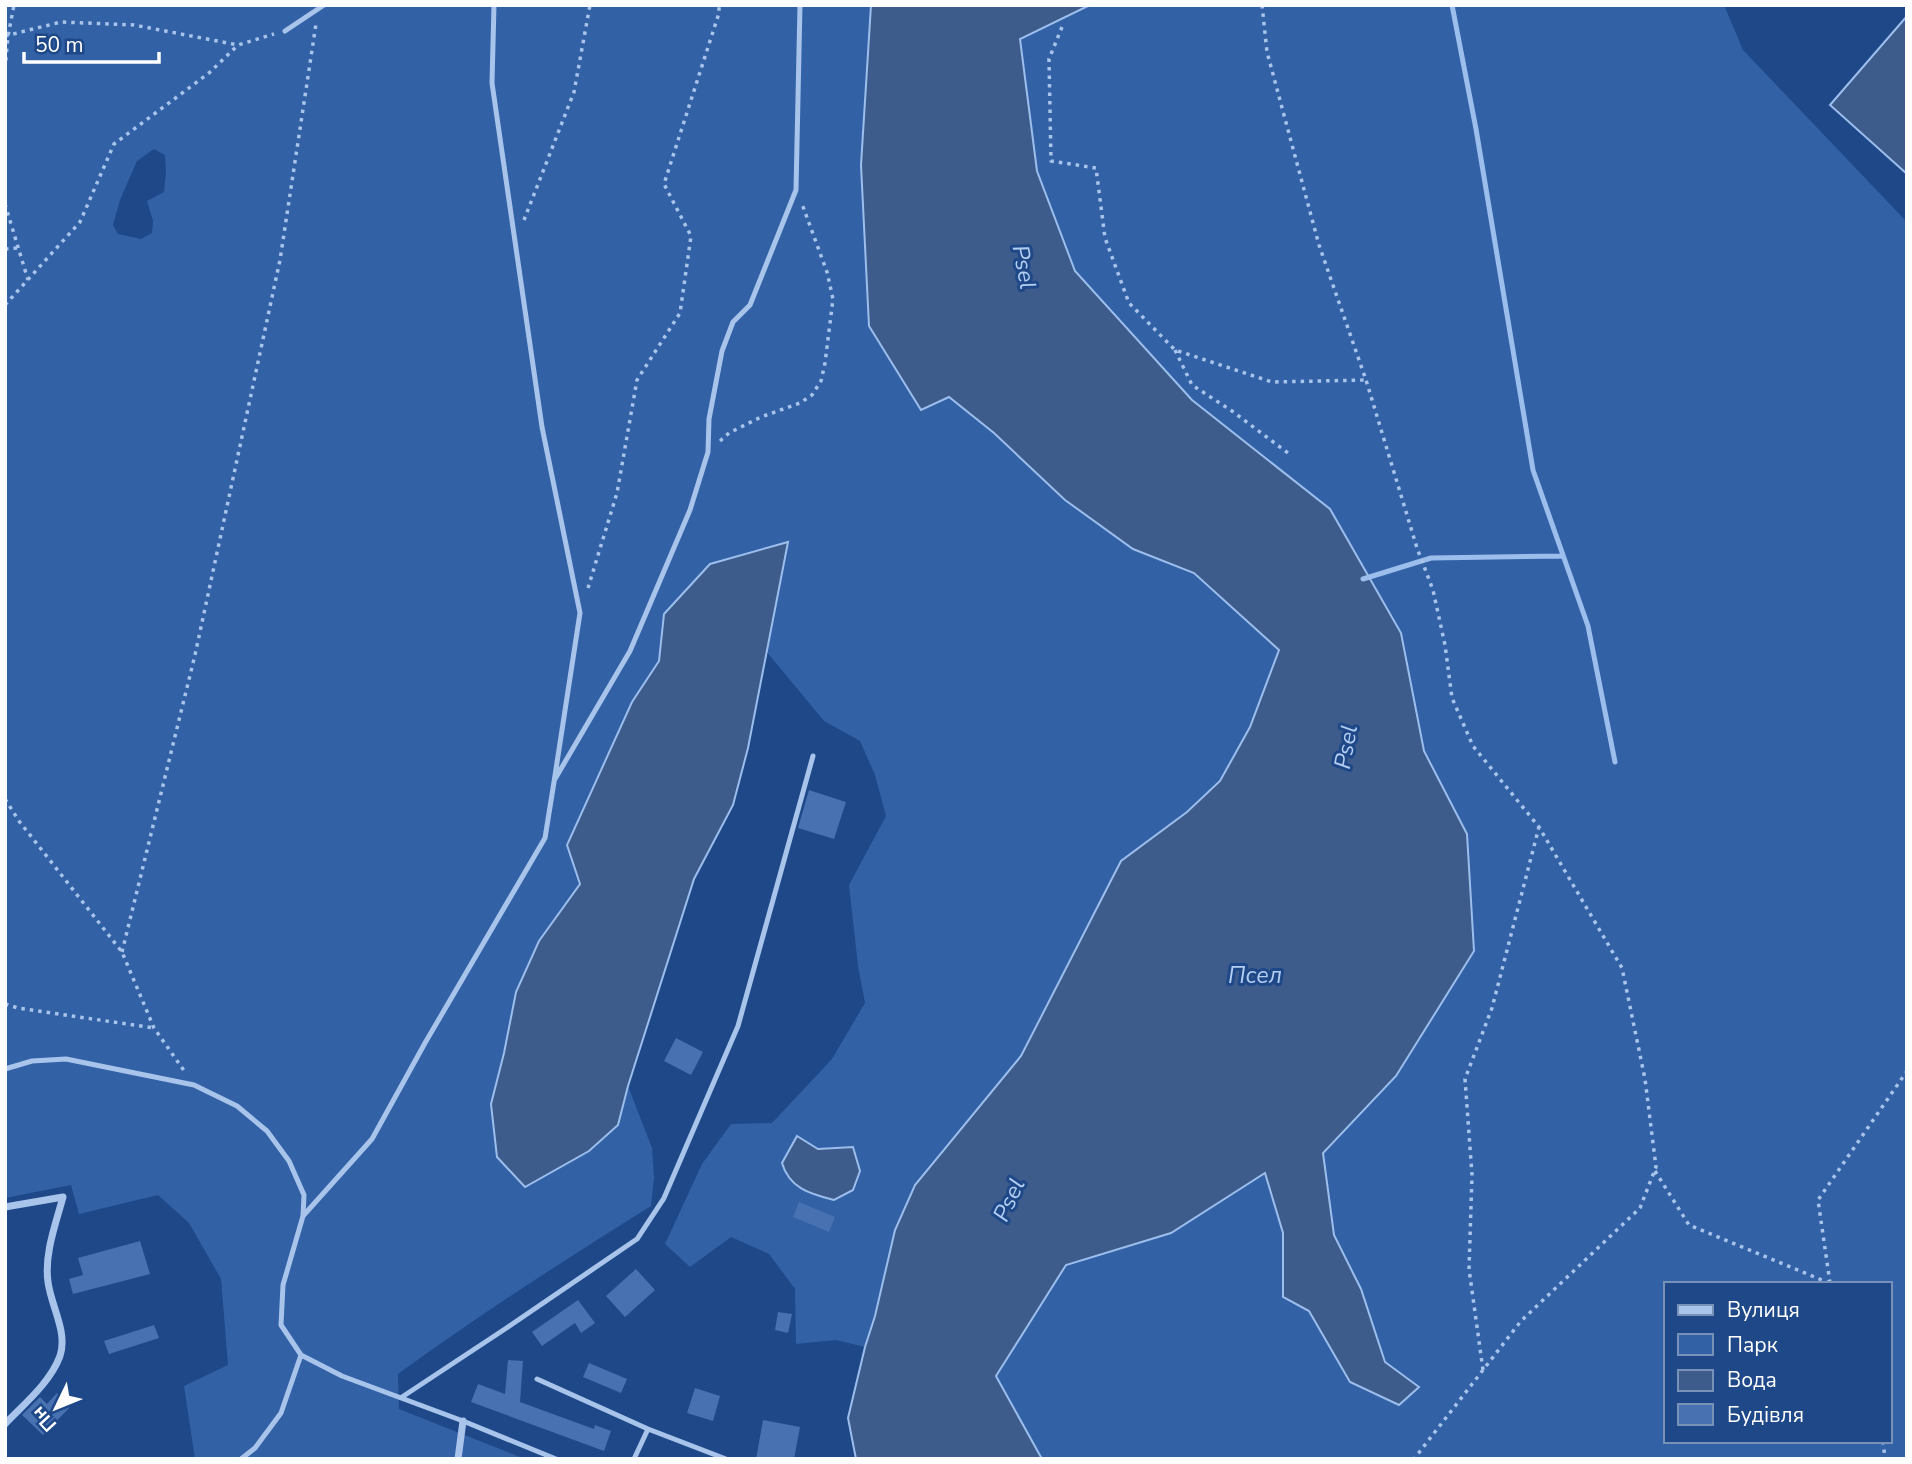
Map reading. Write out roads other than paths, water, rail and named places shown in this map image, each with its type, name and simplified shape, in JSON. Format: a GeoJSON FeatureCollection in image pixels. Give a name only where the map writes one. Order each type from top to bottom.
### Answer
{"type":"FeatureCollection","features":[{"type":"Feature","properties":{"kind":"street"},"geometry":{"type":"LineString","coordinates":[[5,1207],[63,1197],[48,1260],[48,1282],[62,1334],[60,1355],[40,1387],[5,1424]]}},
{"type":"Feature","properties":{"kind":"street"},"geometry":{"type":"LineString","coordinates":[[458,1459],[463,1420]]}},
{"type":"Feature","properties":{"kind":"lane"},"geometry":{"type":"LineString","coordinates":[[285,31],[324,5]]}},
{"type":"Feature","properties":{"kind":"lane"},"geometry":{"type":"LineString","coordinates":[[303,1216],[372,1139],[545,838],[554,782],[580,613],[542,427],[492,83],[494,5]]}},
{"type":"Feature","properties":{"kind":"lane"},"geometry":{"type":"LineString","coordinates":[[554,782],[630,651],[691,510],[708,452],[709,419],[722,351],[733,322],[750,305],[796,190],[800,5]]}},
{"type":"Feature","properties":{"kind":"lane"},"geometry":{"type":"LineString","coordinates":[[402,1397],[637,1239],[664,1198],[738,1026],[813,755]]}},
{"type":"Feature","properties":{"kind":"lane"},"geometry":{"type":"LineString","coordinates":[[5,1069],[32,1061],[66,1059],[194,1085],[237,1106],[267,1131],[289,1161],[304,1195],[303,1216],[283,1285],[281,1325],[301,1355],[342,1376],[463,1420],[556,1459]]}},
{"type":"Feature","properties":{"kind":"lane"},"geometry":{"type":"LineString","coordinates":[[242,1459],[255,1448],[281,1413],[301,1355]]}},
{"type":"Feature","properties":{"kind":"lane"},"geometry":{"type":"LineString","coordinates":[[537,1379],[648,1429],[726,1459]]}},
{"type":"Feature","properties":{"kind":"lane"},"geometry":{"type":"LineString","coordinates":[[634,1459],[648,1429]]}},
{"type":"Feature","properties":{"kind":"water","name":"Псел"},"geometry":{"type":"Polygon","coordinates":[[[871,5],[1090,5],[1020,39],[1037,171],[1075,271],[1192,400],[1330,509],[1401,633],[1424,751],[1467,834],[1474,951],[1396,1076],[1323,1153],[1334,1235],[1361,1289],[1385,1362],[1419,1387],[1399,1405],[1350,1382],[1309,1311],[1283,1297],[1283,1233],[1265,1173],[1171,1233],[1066,1265],[996,1376],[1042,1459],[856,1459],[848,1418],[895,1230],[915,1185],[1021,1056],[1121,861],[1187,812],[1220,781],[1250,727],[1279,650],[1194,573],[1133,549],[1065,500],[994,433],[949,397],[921,410],[869,326],[861,165],[871,5]]]}},
{"type":"Feature","properties":{"kind":"water"},"geometry":{"type":"Polygon","coordinates":[[[1907,16],[1907,174],[1830,105],[1907,16]]]}},
{"type":"Feature","properties":{"kind":"water"},"geometry":{"type":"Polygon","coordinates":[[[788,542],[748,748],[733,805],[694,879],[618,1125],[589,1151],[525,1187],[497,1157],[491,1104],[516,992],[539,941],[580,884],[567,845],[632,702],[659,661],[664,614],[710,564],[788,542]]]}},
{"type":"Feature","properties":{"kind":"water"},"geometry":{"type":"Polygon","coordinates":[[[797,1136],[818,1149],[853,1147],[860,1171],[853,1190],[834,1200],[795,1184],[785,1172],[782,1163],[797,1136]]]}},
{"type":"Feature","properties":{"kind":"waterway"},"geometry":{"type":"LineString","coordinates":[[1452,5],[1476,129],[1533,470],[1588,626],[1615,762]]}},
{"type":"Feature","properties":{"kind":"waterway"},"geometry":{"type":"LineString","coordinates":[[1363,579],[1431,558],[1563,556]]}},
{"type":"Feature","properties":{"kind":"water label","name":"Psel"},"geometry":{"type":"Point","coordinates":[1024,267]}},
{"type":"Feature","properties":{"kind":"water label","name":"Psel"},"geometry":{"type":"Point","coordinates":[1346,747]}},
{"type":"Feature","properties":{"kind":"water label","name":"Psel"},"geometry":{"type":"Point","coordinates":[1009,1200]}}]}
